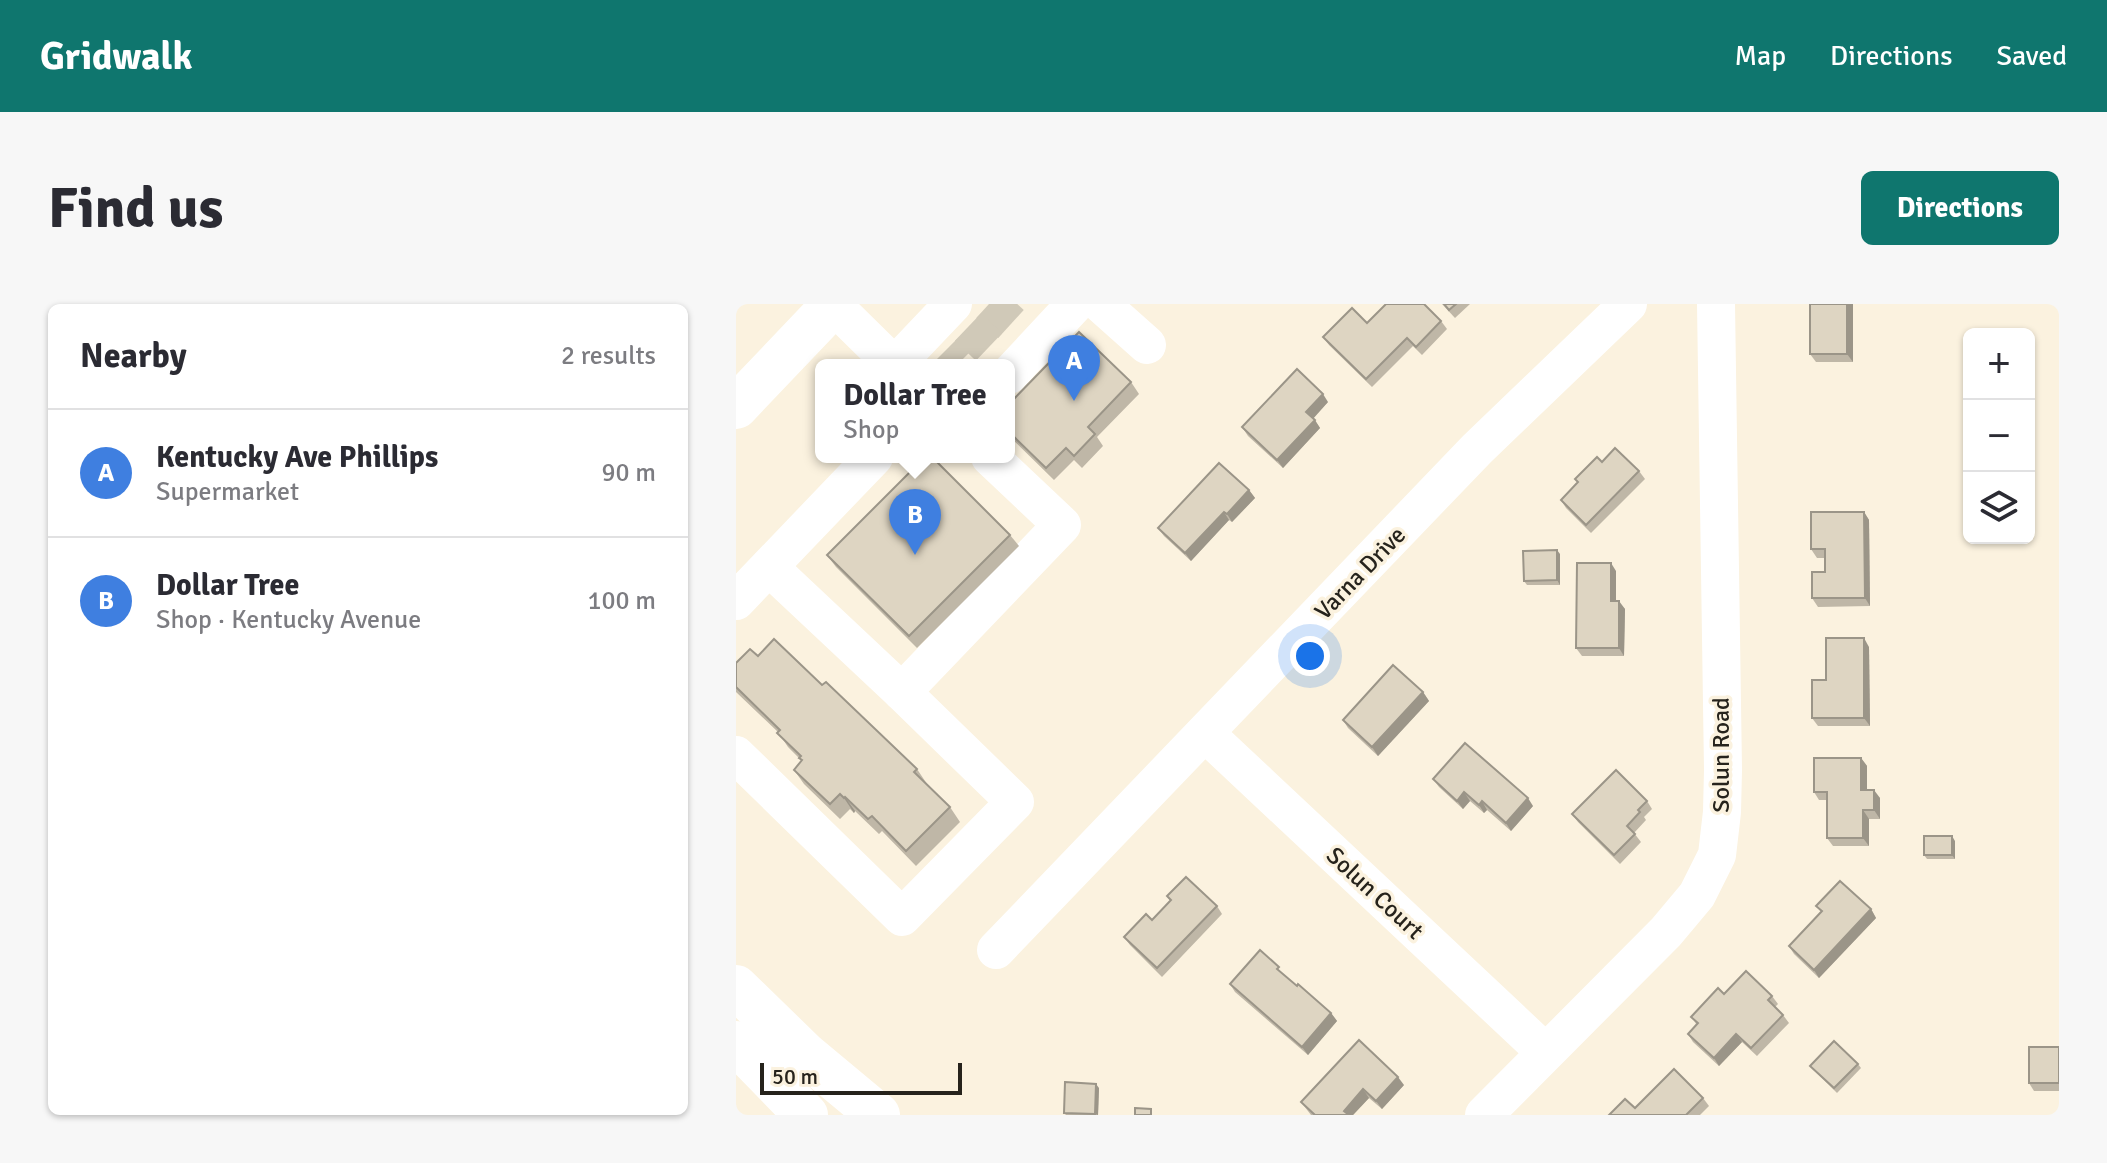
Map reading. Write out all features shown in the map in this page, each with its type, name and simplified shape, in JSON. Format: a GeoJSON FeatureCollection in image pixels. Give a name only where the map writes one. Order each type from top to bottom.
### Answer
{"type":"FeatureCollection","features":[{"type":"Feature","properties":{"kind":"main road"},"geometry":{"type":"LineString","coordinates":[[736,407],[833,304]]}},
{"type":"Feature","properties":{"kind":"main road"},"geometry":{"type":"LineString","coordinates":[[736,987],[806,1055],[878,1115]]}},
{"type":"Feature","properties":{"kind":"main road"},"geometry":{"type":"LineString","coordinates":[[736,1043],[806,1115]]}},
{"type":"Feature","properties":{"kind":"street"},"geometry":{"type":"LineString","coordinates":[[833,304],[888,359]]}},
{"type":"Feature","properties":{"kind":"street"},"geometry":{"type":"LineString","coordinates":[[1101,304],[1147,345]]}},
{"type":"Feature","properties":{"kind":"street","name":"Varna Drive"},"geometry":{"type":"LineString","coordinates":[[996,950],[1477,449],[1628,304]]}},
{"type":"Feature","properties":{"kind":"street","name":"Solun Road"},"geometry":{"type":"LineString","coordinates":[[1484,1115],[1666,932],[1697,895],[1717,855],[1723,770],[1716,304]]}},
{"type":"Feature","properties":{"kind":"street"},"geometry":{"type":"LineString","coordinates":[[916,359],[999,336]]}},
{"type":"Feature","properties":{"kind":"street"},"geometry":{"type":"LineString","coordinates":[[736,601],[868,463]]}},
{"type":"Feature","properties":{"kind":"street"},"geometry":{"type":"LineString","coordinates":[[902,692],[1062,525],[996,463]]}},
{"type":"Feature","properties":{"kind":"street"},"geometry":{"type":"LineString","coordinates":[[736,755],[902,917],[1015,802],[769,567]]}},
{"type":"Feature","properties":{"kind":"street","name":"Solun Court"},"geometry":{"type":"LineString","coordinates":[[1205,733],[1545,1052]]}},
{"type":"Feature","properties":{"kind":"building"},"geometry":{"type":"Polygon","coordinates":[[[1386,304],[1424,304],[1441,321],[1416,347],[1407,338],[1366,379],[1323,337],[1352,308],[1367,323],[1386,304]]]}},
{"type":"Feature","properties":{"kind":"building"},"geometry":{"type":"Polygon","coordinates":[[[1810,304],[1847,304],[1847,354],[1810,354],[1810,304]]]}},
{"type":"Feature","properties":{"kind":"building"},"geometry":{"type":"Polygon","coordinates":[[[1079,332],[1131,382],[1088,427],[1095,434],[1074,456],[1066,448],[1046,468],[1015,438],[1015,398],[1079,332]]]}},
{"type":"Feature","properties":{"kind":"building"},"geometry":{"type":"Polygon","coordinates":[[[1297,369],[1323,394],[1306,412],[1315,420],[1277,460],[1242,427],[1297,369]]]}},
{"type":"Feature","properties":{"kind":"building"},"geometry":{"type":"Polygon","coordinates":[[[1615,448],[1639,471],[1586,525],[1561,500],[1578,482],[1575,479],[1597,457],[1602,462],[1615,448]]]}},
{"type":"Feature","properties":{"kind":"building"},"geometry":{"type":"Polygon","coordinates":[[[919,463],[938,463],[1010,535],[909,636],[827,555],[919,463]]]}},
{"type":"Feature","properties":{"kind":"building"},"geometry":{"type":"Polygon","coordinates":[[[1219,463],[1249,490],[1185,553],[1158,528],[1219,463]]]}},
{"type":"Feature","properties":{"kind":"building"},"geometry":{"type":"Polygon","coordinates":[[[1811,512],[1864,512],[1865,598],[1812,598],[1812,572],[1825,572],[1825,549],[1811,549],[1811,512]]]}},
{"type":"Feature","properties":{"kind":"building"},"geometry":{"type":"Polygon","coordinates":[[[1557,550],[1557,580],[1524,581],[1523,551],[1557,550]]]}},
{"type":"Feature","properties":{"kind":"building"},"geometry":{"type":"Polygon","coordinates":[[[1577,563],[1611,563],[1611,601],[1619,601],[1619,648],[1576,648],[1577,563]]]}},
{"type":"Feature","properties":{"kind":"building"},"geometry":{"type":"Polygon","coordinates":[[[1826,638],[1864,638],[1864,718],[1812,718],[1812,680],[1826,680],[1826,638]]]}},
{"type":"Feature","properties":{"kind":"building"},"geometry":{"type":"Polygon","coordinates":[[[774,639],[822,685],[826,682],[917,769],[914,772],[950,807],[906,851],[872,816],[868,819],[840,794],[830,804],[794,770],[802,760],[799,758],[801,756],[777,733],[780,730],[736,687],[736,663],[750,649],[758,656],[774,639]]]}},
{"type":"Feature","properties":{"kind":"building"},"geometry":{"type":"Polygon","coordinates":[[[1393,665],[1423,692],[1372,747],[1343,720],[1393,665]]]}},
{"type":"Feature","properties":{"kind":"building"},"geometry":{"type":"Polygon","coordinates":[[[1465,743],[1528,798],[1506,823],[1482,801],[1479,805],[1464,792],[1457,801],[1433,779],[1465,743]]]}},
{"type":"Feature","properties":{"kind":"building"},"geometry":{"type":"Polygon","coordinates":[[[1814,758],[1861,758],[1861,790],[1874,790],[1874,810],[1863,810],[1863,838],[1827,838],[1827,792],[1814,792],[1814,758]]]}},
{"type":"Feature","properties":{"kind":"building"},"geometry":{"type":"Polygon","coordinates":[[[1616,770],[1647,801],[1627,826],[1635,834],[1614,855],[1572,814],[1616,770]]]}},
{"type":"Feature","properties":{"kind":"building"},"geometry":{"type":"Polygon","coordinates":[[[1924,836],[1952,836],[1952,855],[1924,855],[1924,836]]]}},
{"type":"Feature","properties":{"kind":"building"},"geometry":{"type":"Polygon","coordinates":[[[1186,877],[1217,906],[1157,968],[1124,937],[1146,914],[1152,920],[1171,900],[1167,896],[1186,877]]]}},
{"type":"Feature","properties":{"kind":"building"},"geometry":{"type":"Polygon","coordinates":[[[1840,881],[1871,909],[1814,970],[1789,946],[1822,911],[1816,906],[1840,881]]]}},
{"type":"Feature","properties":{"kind":"building"},"geometry":{"type":"Polygon","coordinates":[[[1260,950],[1279,967],[1277,969],[1331,1013],[1302,1047],[1230,984],[1260,950]]]}},
{"type":"Feature","properties":{"kind":"building"},"geometry":{"type":"Polygon","coordinates":[[[1746,971],[1772,996],[1768,1000],[1783,1015],[1751,1048],[1736,1034],[1714,1058],[1688,1034],[1698,1023],[1691,1017],[1718,988],[1724,994],[1746,971]]]}},
{"type":"Feature","properties":{"kind":"building"},"geometry":{"type":"Polygon","coordinates":[[[1359,1040],[1398,1077],[1376,1101],[1363,1089],[1344,1111],[1349,1115],[1315,1115],[1301,1102],[1359,1040]]]}},
{"type":"Feature","properties":{"kind":"building"},"geometry":{"type":"Polygon","coordinates":[[[1834,1041],[1858,1064],[1834,1088],[1810,1066],[1834,1041]]]}},
{"type":"Feature","properties":{"kind":"building"},"geometry":{"type":"Polygon","coordinates":[[[2029,1047],[2059,1047],[2059,1083],[2029,1083],[2029,1047]]]}},
{"type":"Feature","properties":{"kind":"building"},"geometry":{"type":"Polygon","coordinates":[[[1674,1069],[1703,1098],[1686,1115],[1609,1115],[1625,1099],[1635,1108],[1674,1069]]]}},
{"type":"Feature","properties":{"kind":"building"},"geometry":{"type":"Polygon","coordinates":[[[1065,1082],[1096,1084],[1095,1114],[1064,1113],[1065,1082]]]}},
{"type":"Feature","properties":{"kind":"building"},"geometry":{"type":"Polygon","coordinates":[[[1135,1108],[1151,1109],[1151,1115],[1135,1115],[1135,1108]]]}},
{"type":"Feature","properties":{"kind":"tunnel"},"geometry":{"type":"LineString","coordinates":[[989,304],[1011,324]]}},
{"type":"Feature","properties":{"kind":"tunnel"},"geometry":{"type":"LineString","coordinates":[[968,327],[989,347]]}},
{"type":"Feature","properties":{"kind":"tunnel"},"geometry":{"type":"LineString","coordinates":[[944,352],[951,359]]}},
{"type":"Feature","properties":{"kind":"place","name":"Kentucky Ave Phillips"},"geometry":{"type":"Point","coordinates":[1074,401]}},
{"type":"Feature","properties":{"kind":"place","name":"Dollar Tree"},"geometry":{"type":"Point","coordinates":[915,555]}}]}
